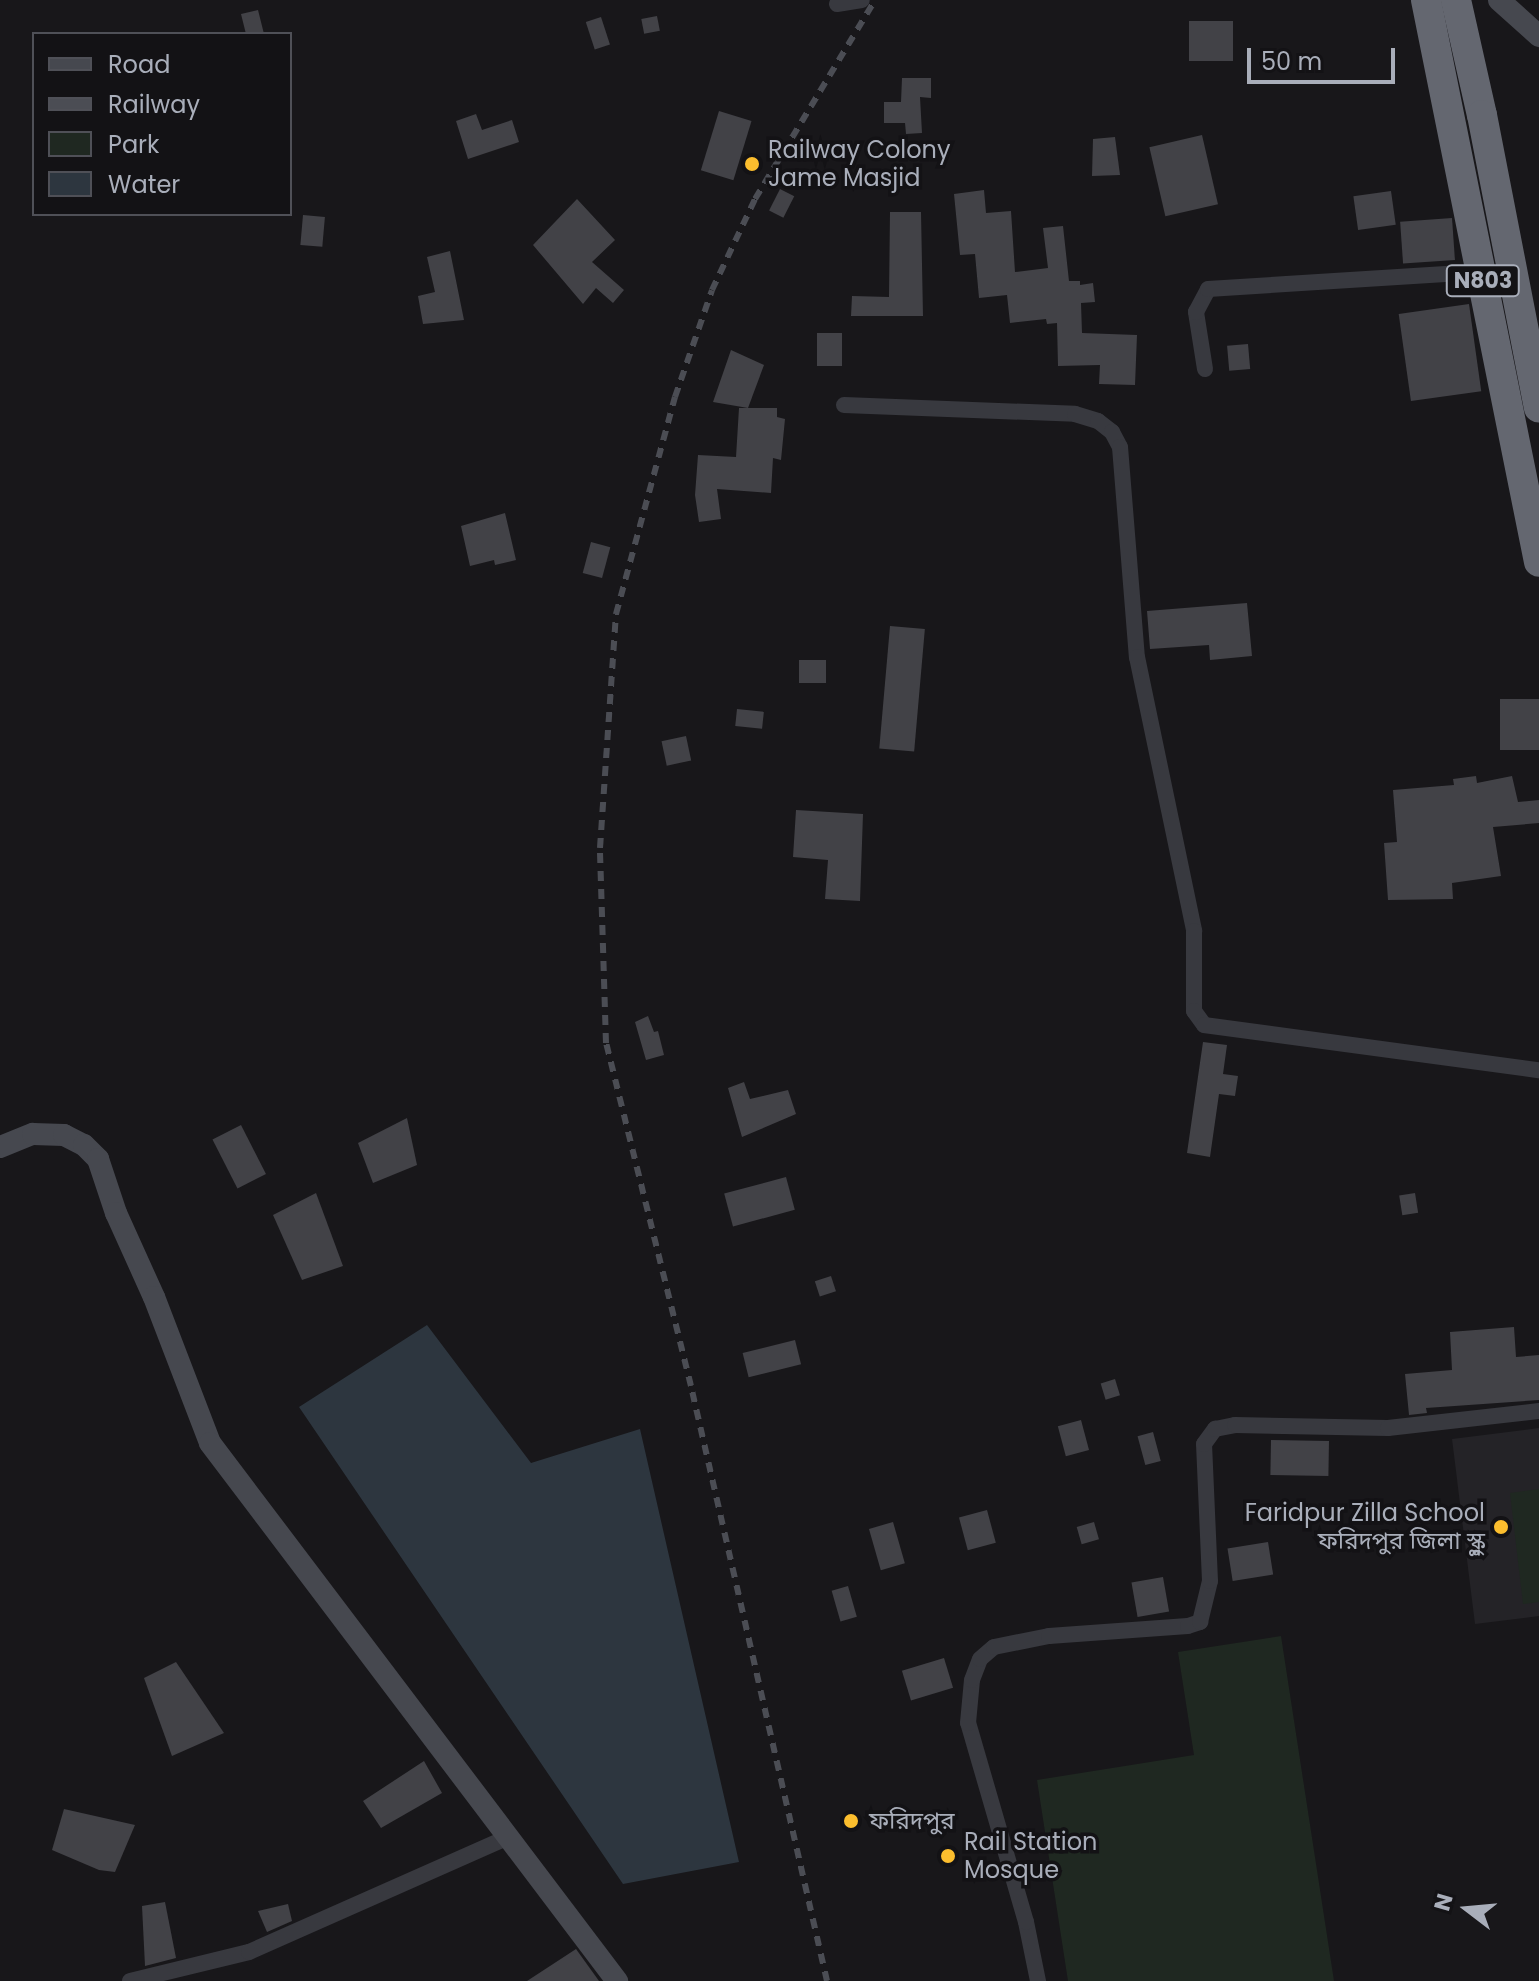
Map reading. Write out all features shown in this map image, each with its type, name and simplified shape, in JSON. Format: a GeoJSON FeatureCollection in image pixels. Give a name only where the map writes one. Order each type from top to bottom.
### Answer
{"type":"FeatureCollection","features":[{"type":"Feature","properties":{"kind":"highway","name":"N803"},"geometry":{"type":"LineString","coordinates":[[1426,0],[1539,562]]}},
{"type":"Feature","properties":{"kind":"highway","name":"N803"},"geometry":{"type":"LineString","coordinates":[[1456,0],[1539,407]]}},
{"type":"Feature","properties":{"kind":"highway"},"geometry":{"type":"LineString","coordinates":[[1492,324],[1522,318]]}},
{"type":"Feature","properties":{"kind":"street"},"geometry":{"type":"LineString","coordinates":[[837,4],[862,0]]}},
{"type":"Feature","properties":{"kind":"street"},"geometry":{"type":"LineString","coordinates":[[1499,0],[1539,36]]}},
{"type":"Feature","properties":{"kind":"street"},"geometry":{"type":"LineString","coordinates":[[1205,369],[1196,312],[1208,289],[1481,272]]}},
{"type":"Feature","properties":{"kind":"street"},"geometry":{"type":"LineString","coordinates":[[844,405],[1075,414],[1098,421],[1112,432],[1120,447],[1137,657],[1194,931],[1194,1011],[1204,1025],[1539,1070]]}},
{"type":"Feature","properties":{"kind":"street"},"geometry":{"type":"LineString","coordinates":[[0,1147],[33,1134],[64,1135],[84,1145],[98,1159],[116,1213],[154,1297],[210,1443],[617,1981]]}},
{"type":"Feature","properties":{"kind":"street"},"geometry":{"type":"LineString","coordinates":[[1038,1981],[1026,1922],[968,1723],[972,1680],[980,1659],[994,1647],[1049,1636],[1188,1626],[1200,1622],[1210,1581],[1204,1444],[1215,1429],[1235,1425],[1388,1428],[1539,1411]]}},
{"type":"Feature","properties":{"kind":"street"},"geometry":{"type":"LineString","coordinates":[[130,1981],[249,1952],[506,1838]]}},
{"type":"Feature","properties":{"kind":"shaded area","name":"Faridpur Zilla School ফরিদপুর জিলা স্কুল"},"geometry":{"type":"Polygon","coordinates":[[[1539,1428],[1539,1616],[1475,1624],[1452,1439],[1539,1428]]]}},
{"type":"Feature","properties":{"kind":"green space"},"geometry":{"type":"Polygon","coordinates":[[[1539,1489],[1539,1602],[1523,1604],[1510,1493],[1539,1489]]]}},
{"type":"Feature","properties":{"kind":"green space"},"geometry":{"type":"Polygon","coordinates":[[[1281,1636],[1334,1981],[1068,1981],[1037,1780],[1194,1755],[1178,1652],[1281,1636]]]}},
{"type":"Feature","properties":{"kind":"water"},"geometry":{"type":"Polygon","coordinates":[[[427,1325],[531,1463],[640,1429],[739,1862],[623,1884],[299,1407],[427,1325]]]}},
{"type":"Feature","properties":{"kind":"building"},"geometry":{"type":"Polygon","coordinates":[[[258,10],[264,32],[246,32],[241,14],[258,10]]]}},
{"type":"Feature","properties":{"kind":"building"},"geometry":{"type":"Polygon","coordinates":[[[657,16],[660,31],[644,34],[641,19],[657,16]]]}},
{"type":"Feature","properties":{"kind":"building"},"geometry":{"type":"Polygon","coordinates":[[[601,17],[610,45],[595,50],[586,22],[601,17]]]}},
{"type":"Feature","properties":{"kind":"building"},"geometry":{"type":"Polygon","coordinates":[[[1189,21],[1233,21],[1233,61],[1189,61],[1189,21]]]}},
{"type":"Feature","properties":{"kind":"building"},"geometry":{"type":"Polygon","coordinates":[[[902,78],[931,78],[931,98],[920,97],[922,133],[906,134],[905,123],[884,123],[884,102],[901,102],[902,78]]]}},
{"type":"Feature","properties":{"kind":"building"},"geometry":{"type":"Polygon","coordinates":[[[719,111],[752,121],[733,180],[701,170],[719,111]]]}},
{"type":"Feature","properties":{"kind":"building"},"geometry":{"type":"Polygon","coordinates":[[[476,114],[482,130],[512,120],[519,142],[468,159],[456,121],[476,114]]]}},
{"type":"Feature","properties":{"kind":"building"},"geometry":{"type":"Polygon","coordinates":[[[1202,135],[1218,204],[1165,216],[1149,147],[1202,135]]]}},
{"type":"Feature","properties":{"kind":"building"},"geometry":{"type":"Polygon","coordinates":[[[1115,137],[1120,175],[1092,176],[1093,139],[1115,137]]]}},
{"type":"Feature","properties":{"kind":"building"},"geometry":{"type":"Polygon","coordinates":[[[780,189],[794,196],[783,218],[769,210],[780,189]]]}},
{"type":"Feature","properties":{"kind":"building"},"geometry":{"type":"Polygon","coordinates":[[[984,190],[986,213],[1011,211],[1015,272],[1048,268],[1043,228],[1063,226],[1069,281],[1080,281],[1080,285],[1093,283],[1095,302],[1081,303],[1082,333],[1137,335],[1135,385],[1099,384],[1100,365],[1058,366],[1057,323],[1047,324],[1046,319],[1010,323],[1007,295],[979,298],[975,254],[960,255],[954,194],[984,190]]]}},
{"type":"Feature","properties":{"kind":"building"},"geometry":{"type":"Polygon","coordinates":[[[1391,191],[1396,225],[1358,230],[1353,196],[1391,191]]]}},
{"type":"Feature","properties":{"kind":"building"},"geometry":{"type":"Polygon","coordinates":[[[577,199],[615,240],[592,262],[624,290],[613,303],[596,288],[583,304],[533,245],[577,199]]]}},
{"type":"Feature","properties":{"kind":"building"},"geometry":{"type":"Polygon","coordinates":[[[890,212],[921,212],[923,316],[851,316],[852,296],[889,297],[890,212]]]}},
{"type":"Feature","properties":{"kind":"building"},"geometry":{"type":"Polygon","coordinates":[[[303,215],[325,217],[322,247],[300,245],[303,215]]]}},
{"type":"Feature","properties":{"kind":"building"},"geometry":{"type":"Polygon","coordinates":[[[1452,218],[1455,260],[1403,264],[1400,222],[1452,218]]]}},
{"type":"Feature","properties":{"kind":"building"},"geometry":{"type":"Polygon","coordinates":[[[450,251],[464,320],[423,324],[418,296],[435,292],[427,257],[450,251]]]}},
{"type":"Feature","properties":{"kind":"building"},"geometry":{"type":"Polygon","coordinates":[[[1469,304],[1481,391],[1411,401],[1399,314],[1469,304]]]}},
{"type":"Feature","properties":{"kind":"building"},"geometry":{"type":"Polygon","coordinates":[[[817,333],[842,333],[842,366],[817,366],[817,333]]]}},
{"type":"Feature","properties":{"kind":"building"},"geometry":{"type":"Polygon","coordinates":[[[1248,344],[1250,369],[1229,371],[1227,346],[1248,344]]]}},
{"type":"Feature","properties":{"kind":"building"},"geometry":{"type":"Polygon","coordinates":[[[731,350],[764,365],[748,408],[713,402],[731,350]]]}},
{"type":"Feature","properties":{"kind":"building"},"geometry":{"type":"Polygon","coordinates":[[[739,408],[777,408],[777,417],[785,419],[781,460],[773,458],[771,493],[717,489],[721,519],[699,522],[695,495],[698,455],[736,457],[739,408]]]}},
{"type":"Feature","properties":{"kind":"building"},"geometry":{"type":"Polygon","coordinates":[[[505,513],[516,560],[495,565],[494,560],[470,566],[461,526],[505,513]]]}},
{"type":"Feature","properties":{"kind":"building"},"geometry":{"type":"Polygon","coordinates":[[[591,542],[610,547],[602,578],[583,573],[591,542]]]}},
{"type":"Feature","properties":{"kind":"building"},"geometry":{"type":"Polygon","coordinates":[[[1247,603],[1252,656],[1210,660],[1209,645],[1150,649],[1147,611],[1247,603]]]}},
{"type":"Feature","properties":{"kind":"building"},"geometry":{"type":"Polygon","coordinates":[[[890,626],[925,629],[914,752],[879,749],[890,626]]]}},
{"type":"Feature","properties":{"kind":"building"},"geometry":{"type":"Polygon","coordinates":[[[799,660],[826,660],[826,683],[799,683],[799,660]]]}},
{"type":"Feature","properties":{"kind":"building"},"geometry":{"type":"Polygon","coordinates":[[[1500,699],[1539,699],[1539,750],[1500,750],[1500,699]]]}},
{"type":"Feature","properties":{"kind":"building"},"geometry":{"type":"Polygon","coordinates":[[[737,709],[764,712],[762,729],[735,726],[737,709]]]}},
{"type":"Feature","properties":{"kind":"building"},"geometry":{"type":"Polygon","coordinates":[[[686,736],[691,760],[667,766],[662,741],[686,736]]]}},
{"type":"Feature","properties":{"kind":"building"},"geometry":{"type":"Polygon","coordinates":[[[1476,776],[1477,783],[1512,776],[1518,802],[1539,800],[1539,823],[1493,827],[1501,876],[1452,883],[1453,899],[1388,900],[1384,843],[1397,842],[1393,790],[1454,785],[1453,779],[1476,776]]]}},
{"type":"Feature","properties":{"kind":"building"},"geometry":{"type":"Polygon","coordinates":[[[796,810],[863,814],[860,901],[825,899],[828,860],[793,857],[796,810]]]}},
{"type":"Feature","properties":{"kind":"building"},"geometry":{"type":"Polygon","coordinates":[[[648,1016],[654,1032],[658,1031],[664,1055],[646,1060],[635,1022],[648,1016]]]}},
{"type":"Feature","properties":{"kind":"building"},"geometry":{"type":"Polygon","coordinates":[[[1203,1042],[1227,1045],[1223,1074],[1238,1076],[1235,1096],[1219,1094],[1210,1157],[1187,1153],[1203,1042]]]}},
{"type":"Feature","properties":{"kind":"building"},"geometry":{"type":"Polygon","coordinates":[[[744,1082],[750,1099],[788,1090],[796,1114],[742,1137],[728,1088],[744,1082]]]}},
{"type":"Feature","properties":{"kind":"building"},"geometry":{"type":"Polygon","coordinates":[[[407,1118],[417,1165],[373,1183],[358,1143],[407,1118]]]}},
{"type":"Feature","properties":{"kind":"building"},"geometry":{"type":"Polygon","coordinates":[[[241,1125],[266,1174],[237,1189],[212,1140],[241,1125]]]}},
{"type":"Feature","properties":{"kind":"building"},"geometry":{"type":"Polygon","coordinates":[[[786,1177],[795,1210],[733,1226],[724,1194],[786,1177]]]}},
{"type":"Feature","properties":{"kind":"building"},"geometry":{"type":"Polygon","coordinates":[[[316,1193],[343,1266],[302,1280],[273,1215],[316,1193]]]}},
{"type":"Feature","properties":{"kind":"building"},"geometry":{"type":"Polygon","coordinates":[[[1415,1193],[1418,1213],[1402,1215],[1399,1196],[1415,1193]]]}},
{"type":"Feature","properties":{"kind":"building"},"geometry":{"type":"Polygon","coordinates":[[[831,1276],[836,1291],[820,1296],[815,1281],[831,1276]]]}},
{"type":"Feature","properties":{"kind":"building"},"geometry":{"type":"Polygon","coordinates":[[[1514,1327],[1516,1357],[1539,1355],[1539,1400],[1426,1408],[1427,1413],[1409,1415],[1405,1374],[1452,1370],[1450,1332],[1514,1327]]]}},
{"type":"Feature","properties":{"kind":"building"},"geometry":{"type":"Polygon","coordinates":[[[795,1340],[801,1364],[749,1377],[743,1353],[795,1340]]]}},
{"type":"Feature","properties":{"kind":"building"},"geometry":{"type":"Polygon","coordinates":[[[1115,1379],[1120,1395],[1106,1400],[1101,1383],[1115,1379]]]}},
{"type":"Feature","properties":{"kind":"building"},"geometry":{"type":"Polygon","coordinates":[[[1081,1420],[1089,1450],[1066,1456],[1058,1426],[1081,1420]]]}},
{"type":"Feature","properties":{"kind":"building"},"geometry":{"type":"Polygon","coordinates":[[[1153,1432],[1161,1461],[1145,1465],[1138,1436],[1153,1432]]]}},
{"type":"Feature","properties":{"kind":"building"},"geometry":{"type":"Polygon","coordinates":[[[1271,1440],[1329,1441],[1328,1476],[1270,1475],[1271,1440]]]}},
{"type":"Feature","properties":{"kind":"building"},"geometry":{"type":"Polygon","coordinates":[[[987,1510],[996,1543],[968,1550],[959,1518],[987,1510]]]}},
{"type":"Feature","properties":{"kind":"building"},"geometry":{"type":"Polygon","coordinates":[[[893,1522],[905,1563],[881,1570],[869,1529],[893,1522]]]}},
{"type":"Feature","properties":{"kind":"building"},"geometry":{"type":"Polygon","coordinates":[[[1094,1522],[1099,1539],[1082,1544],[1077,1527],[1094,1522]]]}},
{"type":"Feature","properties":{"kind":"building"},"geometry":{"type":"Polygon","coordinates":[[[1268,1542],[1273,1575],[1233,1581],[1228,1548],[1268,1542]]]}},
{"type":"Feature","properties":{"kind":"building"},"geometry":{"type":"Polygon","coordinates":[[[1163,1577],[1169,1611],[1138,1617],[1131,1583],[1163,1577]]]}},
{"type":"Feature","properties":{"kind":"building"},"geometry":{"type":"Polygon","coordinates":[[[848,1586],[857,1617],[840,1621],[832,1591],[848,1586]]]}},
{"type":"Feature","properties":{"kind":"building"},"geometry":{"type":"Polygon","coordinates":[[[944,1658],[953,1688],[911,1701],[902,1671],[944,1658]]]}},
{"type":"Feature","properties":{"kind":"building"},"geometry":{"type":"Polygon","coordinates":[[[176,1662],[224,1733],[172,1756],[144,1678],[176,1662]]]}},
{"type":"Feature","properties":{"kind":"building"},"geometry":{"type":"Polygon","coordinates":[[[424,1761],[442,1793],[381,1828],[363,1801],[424,1761]]]}},
{"type":"Feature","properties":{"kind":"building"},"geometry":{"type":"Polygon","coordinates":[[[64,1809],[135,1825],[115,1872],[99,1870],[52,1850],[64,1809]]]}},
{"type":"Feature","properties":{"kind":"building"},"geometry":{"type":"Polygon","coordinates":[[[165,1902],[176,1958],[145,1966],[142,1906],[165,1902]]]}},
{"type":"Feature","properties":{"kind":"building"},"geometry":{"type":"Polygon","coordinates":[[[288,1904],[292,1921],[267,1932],[258,1911],[288,1904]]]}},
{"type":"Feature","properties":{"kind":"building"},"geometry":{"type":"Polygon","coordinates":[[[576,1949],[599,1981],[527,1981],[576,1949]]]}},
{"type":"Feature","properties":{"kind":"railway"},"geometry":{"type":"LineString","coordinates":[[827,1981],[691,1386],[606,1043],[600,848],[616,614],[675,397],[712,290],[755,199],[875,0]]}},
{"type":"Feature","properties":{"kind":"place","name":"Railway Colony Jame Masjid"},"geometry":{"type":"Point","coordinates":[752,164]}},
{"type":"Feature","properties":{"kind":"place","name":"Faridpur Zilla School ফরিদপুর জিলা স্কুল"},"geometry":{"type":"Point","coordinates":[1501,1527]}},
{"type":"Feature","properties":{"kind":"place","name":"ফরিদপুর"},"geometry":{"type":"Point","coordinates":[851,1821]}},
{"type":"Feature","properties":{"kind":"place","name":"Rail Station Mosque"},"geometry":{"type":"Point","coordinates":[948,1856]}}]}
